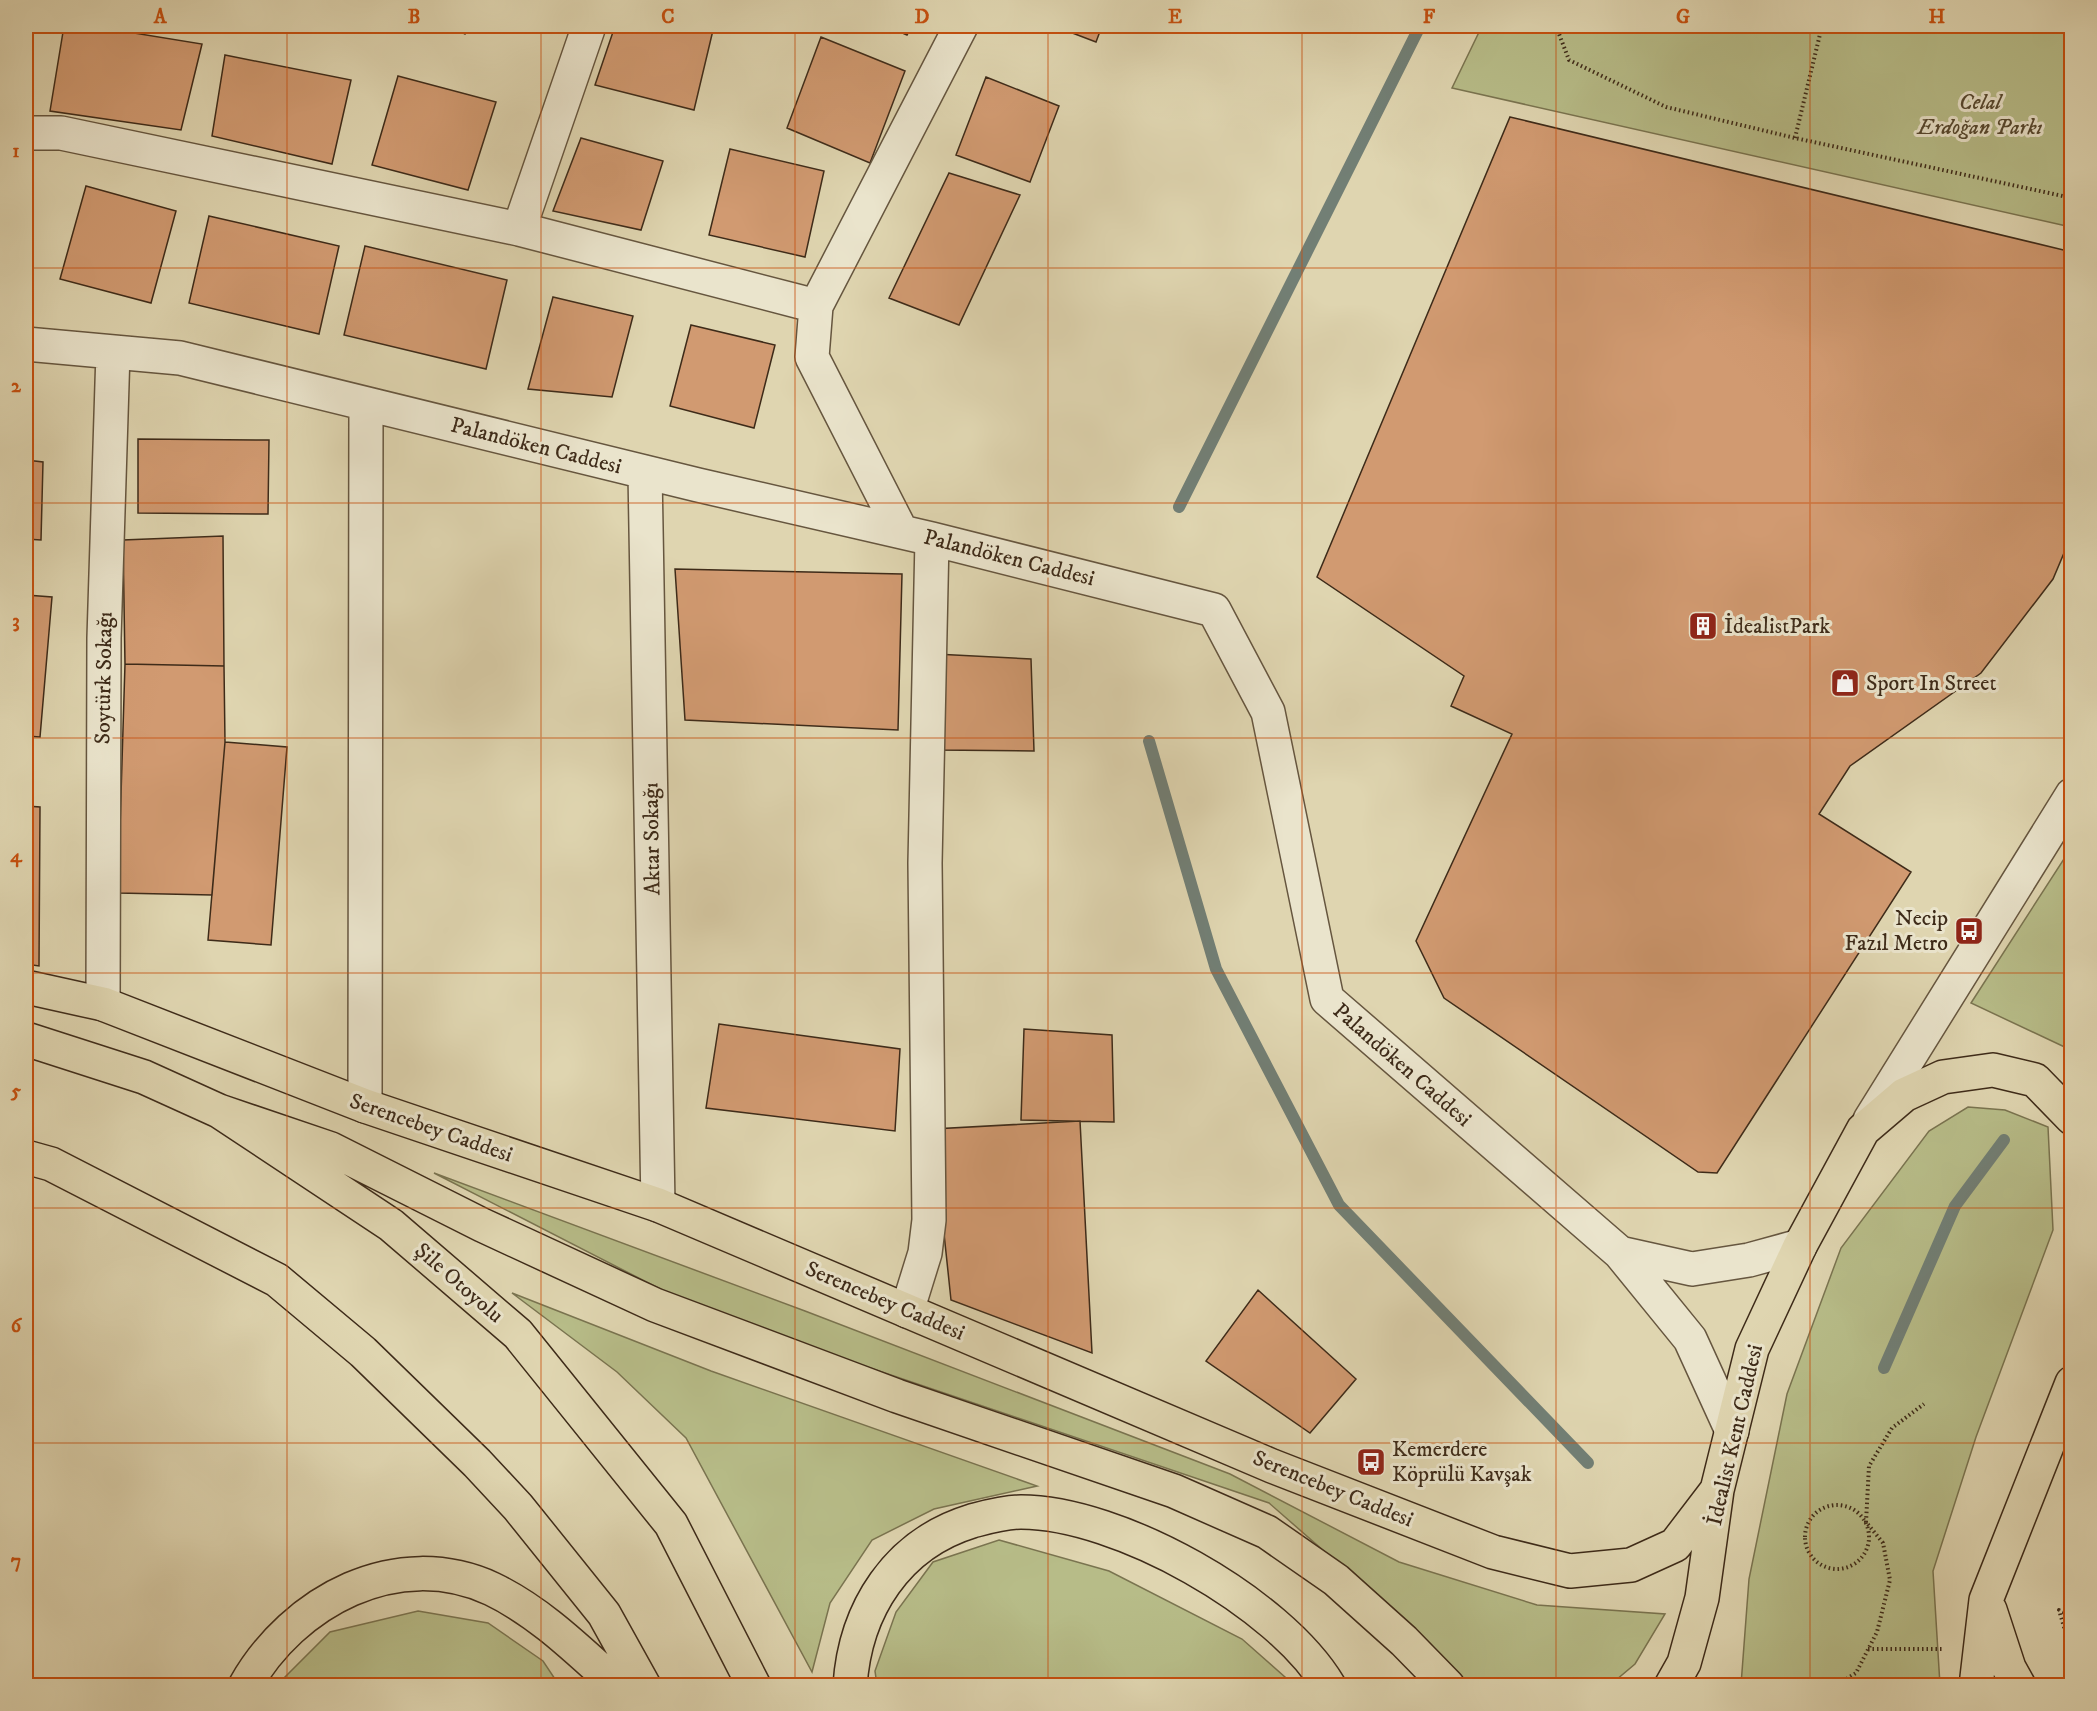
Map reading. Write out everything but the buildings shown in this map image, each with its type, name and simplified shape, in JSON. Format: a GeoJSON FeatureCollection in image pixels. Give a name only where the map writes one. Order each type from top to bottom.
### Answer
{"type":"FeatureCollection","features":[{"type":"Feature","properties":{"kind":"main road","name":"Serencebey Caddesi"},"geometry":{"type":"LineString","coordinates":[[26,987],[103,1004],[365,1106],[658,1205],[1272,1466],[1482,1548],[1570,1571],[1631,1565],[1675,1545],[1717,1490]]}},
{"type":"Feature","properties":{"kind":"main road","name":"Şile Otoyolu"},"geometry":{"type":"LineString","coordinates":[[26,1039],[144,1077],[219,1112],[391,1225],[518,1334],[670,1524],[754,1686]]}},
{"type":"Feature","properties":{"kind":"main road","name":"İdealist Kent Caddesi"},"geometry":{"type":"LineString","coordinates":[[1671,1686],[1684,1664],[1702,1598],[1717,1490],[1752,1349],[1800,1246],[1863,1130],[1904,1095],[1943,1077],[1993,1070],[2035,1080],[2072,1118]]}},
{"type":"Feature","properties":{"kind":"main road"},"geometry":{"type":"LineString","coordinates":[[219,1112],[331,1149],[482,1225],[655,1305],[897,1396],[1174,1491],[1267,1532],[1336,1580],[1404,1641],[1449,1686]]}},
{"type":"Feature","properties":{"kind":"main road"},"geometry":{"type":"LineString","coordinates":[[26,1157],[51,1164],[277,1280],[363,1352],[477,1462],[518,1507],[604,1614],[644,1686]]}},
{"type":"Feature","properties":{"kind":"main road"},"geometry":{"type":"LineString","coordinates":[[1976,1686],[1986,1600],[2072,1383]]}},
{"type":"Feature","properties":{"kind":"main road"},"geometry":{"type":"LineString","coordinates":[[850,1686],[860,1629],[874,1599],[896,1569],[927,1540],[948,1530],[989,1516],[1020,1512],[1060,1516],[1116,1532],[1190,1565],[1220,1582],[1266,1618],[1298,1647],[1329,1686]]}},
{"type":"Feature","properties":{"kind":"main road"},"geometry":{"type":"LineString","coordinates":[[245,1686],[256,1666],[282,1636],[332,1597],[356,1585],[383,1578],[419,1575],[450,1577],[491,1589],[531,1613],[618,1686]]}},
{"type":"Feature","properties":{"kind":"main road"},"geometry":{"type":"LineString","coordinates":[[1986,1600],[2009,1668],[2019,1686]]}},
{"type":"Feature","properties":{"kind":"street"},"geometry":{"type":"LineString","coordinates":[[519,229],[589,26]]}},
{"type":"Feature","properties":{"kind":"street"},"geometry":{"type":"LineString","coordinates":[[907,1311],[925,1253],[929,1220],[926,863],[916,535],[812,357],[816,306],[961,26]]}},
{"type":"Feature","properties":{"kind":"street"},"geometry":{"type":"LineString","coordinates":[[26,133],[61,134],[519,229],[816,306]]}},
{"type":"Feature","properties":{"kind":"street","name":"Palandöken Caddesi"},"geometry":{"type":"LineString","coordinates":[[26,344],[180,358],[645,472],[916,535],[1214,610],[1268,712],[1327,999],[1620,1253],[1690,1339],[1732,1431]]}},
{"type":"Feature","properties":{"kind":"street","name":"Soytürk Sokağı"},"geometry":{"type":"LineString","coordinates":[[103,1004],[104,638],[113,352]]}},
{"type":"Feature","properties":{"kind":"street"},"geometry":{"type":"LineString","coordinates":[[365,1106],[366,404]]}},
{"type":"Feature","properties":{"kind":"street","name":"Aktar Sokağı"},"geometry":{"type":"LineString","coordinates":[[645,472],[658,1205]]}},
{"type":"Feature","properties":{"kind":"street","name":"İdealist Kent Caddesi"},"geometry":{"type":"LineString","coordinates":[[1863,1130],[2072,795]]}},
{"type":"Feature","properties":{"kind":"street"},"geometry":{"type":"LineString","coordinates":[[1620,1253],[1692,1269],[1749,1260],[1800,1246]]}},
{"type":"Feature","properties":{"kind":"path"},"geometry":{"type":"LineString","coordinates":[[1556,26],[1569,60],[1666,107],[1795,138],[2072,198]]}},
{"type":"Feature","properties":{"kind":"path"},"geometry":{"type":"LineString","coordinates":[[1795,138],[1822,26]]}},
{"type":"Feature","properties":{"kind":"path"},"geometry":{"type":"LineString","coordinates":[[2064,26],[2072,35]]}},
{"type":"Feature","properties":{"kind":"path"},"geometry":{"type":"LineString","coordinates":[[1836,1686],[1856,1673],[1877,1632],[1890,1580],[1882,1543],[1866,1522],[1859,1513],[1839,1504],[1819,1510],[1810,1517],[1806,1527],[1804,1537],[1811,1557],[1829,1569],[1849,1567],[1859,1561],[1869,1543],[1866,1522],[1869,1466],[1892,1428],[1924,1404]]}},
{"type":"Feature","properties":{"kind":"path"},"geometry":{"type":"LineString","coordinates":[[2072,1616],[2059,1610],[2072,1654]]}},
{"type":"Feature","properties":{"kind":"path"},"geometry":{"type":"LineString","coordinates":[[1868,1649],[1981,1650]]}},
{"type":"Feature","properties":{"kind":"green space","name":"Celal Erdoğan Parkı"},"geometry":{"type":"Polygon","coordinates":[[[1482,26],[2071,26],[2071,227],[1452,88],[1482,26]]]}},
{"type":"Feature","properties":{"kind":"green space"},"geometry":{"type":"Polygon","coordinates":[[[2071,848],[2071,1050],[1971,1003],[2071,848]]]}},
{"type":"Feature","properties":{"kind":"green space"},"geometry":{"type":"Polygon","coordinates":[[[1968,1107],[2005,1110],[2048,1127],[2053,1230],[1976,1437],[1933,1571],[1940,1685],[1741,1685],[1749,1579],[1787,1394],[1841,1248],[1929,1131],[1968,1107]]]}},
{"type":"Feature","properties":{"kind":"green space"},"geometry":{"type":"Polygon","coordinates":[[[434,1173],[805,1311],[1230,1474],[1399,1562],[1537,1605],[1665,1614],[1635,1664],[1610,1685],[1468,1685],[1380,1600],[1269,1503],[705,1312],[434,1173]]]}},
{"type":"Feature","properties":{"kind":"green space"},"geometry":{"type":"Polygon","coordinates":[[[512,1293],[711,1371],[1037,1486],[934,1509],[872,1540],[830,1603],[812,1672],[686,1438],[617,1372],[512,1293]]]}},
{"type":"Feature","properties":{"kind":"green space"},"geometry":{"type":"Polygon","coordinates":[[[999,1540],[1109,1571],[1242,1639],[1294,1685],[877,1685],[875,1671],[896,1612],[933,1562],[999,1540]]]}},
{"type":"Feature","properties":{"kind":"green space"},"geometry":{"type":"Polygon","coordinates":[[[418,1611],[488,1623],[543,1661],[559,1685],[277,1685],[330,1632],[418,1611]]]}},
{"type":"Feature","properties":{"kind":"waterway"},"geometry":{"type":"LineString","coordinates":[[1179,507],[1420,26]]}},
{"type":"Feature","properties":{"kind":"waterway"},"geometry":{"type":"LineString","coordinates":[[1149,741],[1216,969],[1339,1205],[1588,1463]]}},
{"type":"Feature","properties":{"kind":"waterway"},"geometry":{"type":"LineString","coordinates":[[1884,1368],[1955,1206],[2004,1140]]}},
{"type":"Feature","properties":{"kind":"place","name":"İdealistPark"},"geometry":{"type":"Point","coordinates":[1703,626]}},
{"type":"Feature","properties":{"kind":"place","name":"Sport In Street"},"geometry":{"type":"Point","coordinates":[1845,683]}},
{"type":"Feature","properties":{"kind":"place","name":"Necip Fazıl Metro"},"geometry":{"type":"Point","coordinates":[1969,931]}},
{"type":"Feature","properties":{"kind":"place","name":"Kemerdere Köprülü Kavşak"},"geometry":{"type":"Point","coordinates":[1371,1462]}}]}
